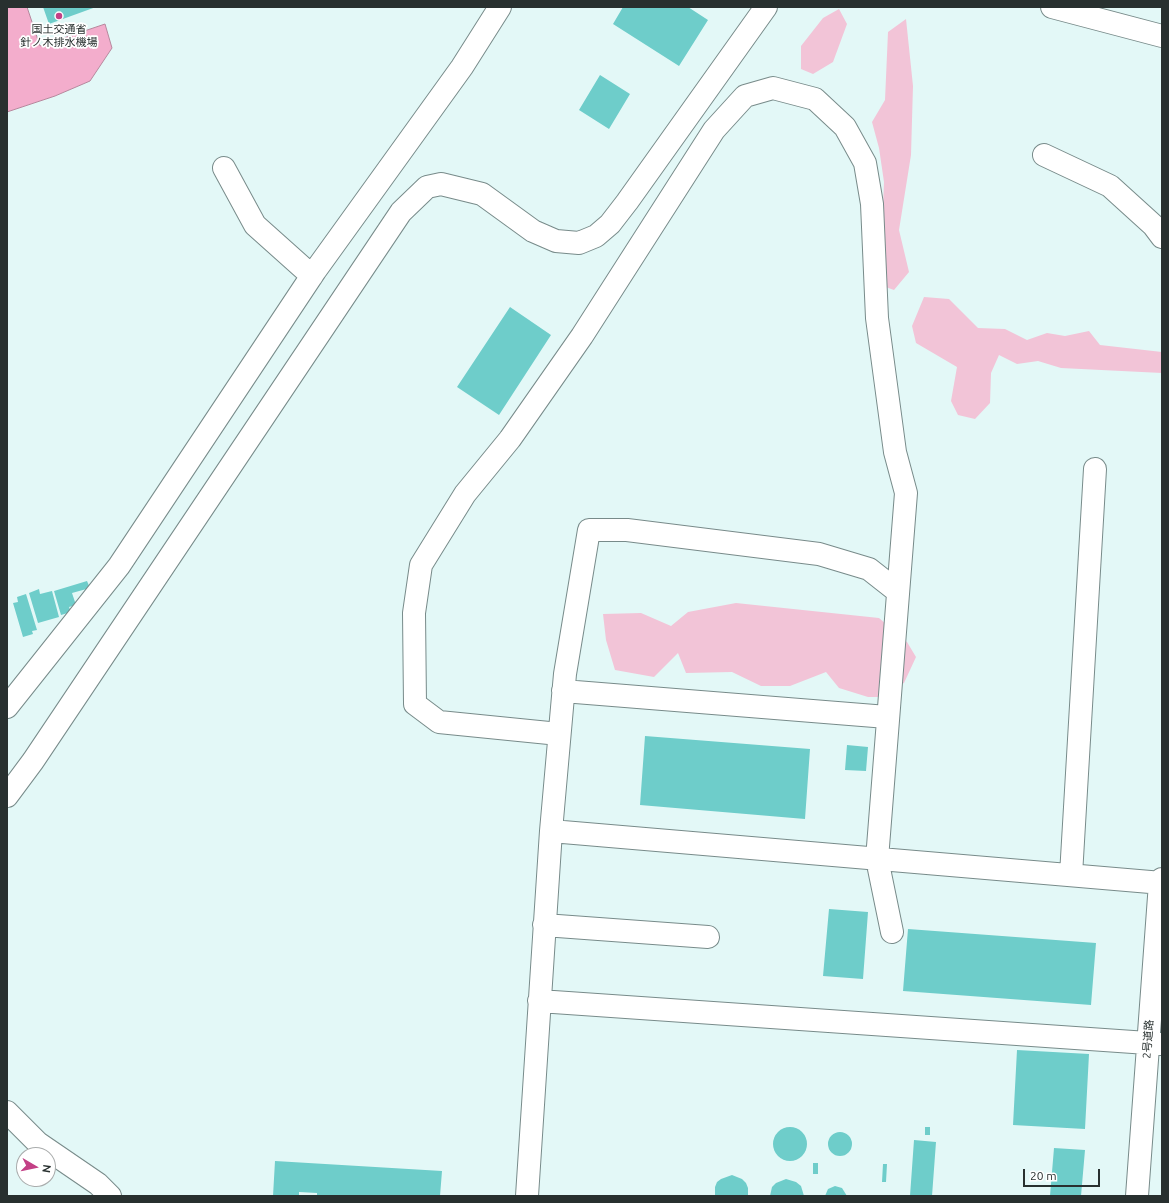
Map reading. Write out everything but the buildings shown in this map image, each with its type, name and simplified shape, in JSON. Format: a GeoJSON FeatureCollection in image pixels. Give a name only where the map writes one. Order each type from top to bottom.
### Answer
{"type":"FeatureCollection","features":[{"type":"Feature","properties":{"kind":"street"},"geometry":{"type":"LineString","coordinates":[[7,707],[119,566],[312,276],[462,67],[500,7]]}},
{"type":"Feature","properties":{"kind":"street"},"geometry":{"type":"LineString","coordinates":[[7,796],[34,761],[401,212],[427,187],[441,184],[482,194],[533,231],[556,241],[579,242],[596,236],[610,224],[627,202],[766,7]]}},
{"type":"Feature","properties":{"kind":"street"},"geometry":{"type":"LineString","coordinates":[[1052,7],[1162,36]]}},
{"type":"Feature","properties":{"kind":"street"},"geometry":{"type":"LineString","coordinates":[[559,734],[439,722],[415,704],[414,613],[421,565],[465,494],[510,439],[582,336],[714,130],[745,96],[773,88],[815,99],[845,127],[865,163],[872,204],[877,318],[895,452],[906,493],[887,717],[877,859],[892,932]]}},
{"type":"Feature","properties":{"kind":"street"},"geometry":{"type":"LineString","coordinates":[[1044,155],[1110,186],[1153,225],[1162,237]]}},
{"type":"Feature","properties":{"kind":"street"},"geometry":{"type":"LineString","coordinates":[[224,168],[255,225],[312,276]]}},
{"type":"Feature","properties":{"kind":"street"},"geometry":{"type":"LineString","coordinates":[[1071,875],[1095,469]]}},
{"type":"Feature","properties":{"kind":"street"},"geometry":{"type":"LineString","coordinates":[[526,1196],[544,926],[563,691],[589,530],[627,530],[819,554],[869,569],[897,591]]}},
{"type":"Feature","properties":{"kind":"street"},"geometry":{"type":"LineString","coordinates":[[563,691],[887,717]]}},
{"type":"Feature","properties":{"kind":"street"},"geometry":{"type":"LineString","coordinates":[[551,831],[1161,882]]}},
{"type":"Feature","properties":{"kind":"street","name":"2号道路"},"geometry":{"type":"LineString","coordinates":[[1137,1196],[1155,1043],[1161,882]]}},
{"type":"Feature","properties":{"kind":"street"},"geometry":{"type":"LineString","coordinates":[[544,926],[708,937]]}},
{"type":"Feature","properties":{"kind":"street"},"geometry":{"type":"LineString","coordinates":[[539,1001],[1155,1043]]}},
{"type":"Feature","properties":{"kind":"street"},"geometry":{"type":"LineString","coordinates":[[7,1112],[38,1143],[98,1184],[110,1196]]}},
{"type":"Feature","properties":{"kind":"shaded area"},"geometry":{"type":"Polygon","coordinates":[[[7,7],[27,7],[40,46],[105,24],[112,48],[90,81],[55,96],[7,112],[7,7]]]}},
{"type":"Feature","properties":{"kind":"shaded area"},"geometry":{"type":"Polygon","coordinates":[[[839,9],[847,24],[833,62],[813,74],[801,69],[801,46],[823,18],[839,9]]]}},
{"type":"Feature","properties":{"kind":"shaded area"},"geometry":{"type":"Polygon","coordinates":[[[906,19],[913,86],[911,155],[899,230],[909,272],[894,290],[880,285],[884,182],[879,148],[872,122],[885,100],[888,32],[906,19]]]}},
{"type":"Feature","properties":{"kind":"shaded area"},"geometry":{"type":"Polygon","coordinates":[[[924,297],[949,299],[978,328],[1005,329],[1027,340],[1047,333],[1065,336],[1089,331],[1100,345],[1162,352],[1162,373],[1061,368],[1038,361],[1017,364],[999,355],[991,373],[990,403],[975,419],[958,415],[951,401],[957,367],[916,343],[912,326],[924,297]]]}},
{"type":"Feature","properties":{"kind":"shaded area"},"geometry":{"type":"Polygon","coordinates":[[[736,603],[879,618],[907,642],[916,657],[904,683],[879,697],[868,697],[839,688],[826,672],[790,686],[761,686],[732,672],[686,673],[678,653],[654,677],[615,670],[606,640],[603,614],[641,613],[671,626],[688,612],[736,603]]]}},
{"type":"Feature","properties":{"kind":"place","name":"国土交通省 針ノ木排水機場"},"geometry":{"type":"Point","coordinates":[59,16]}}]}
